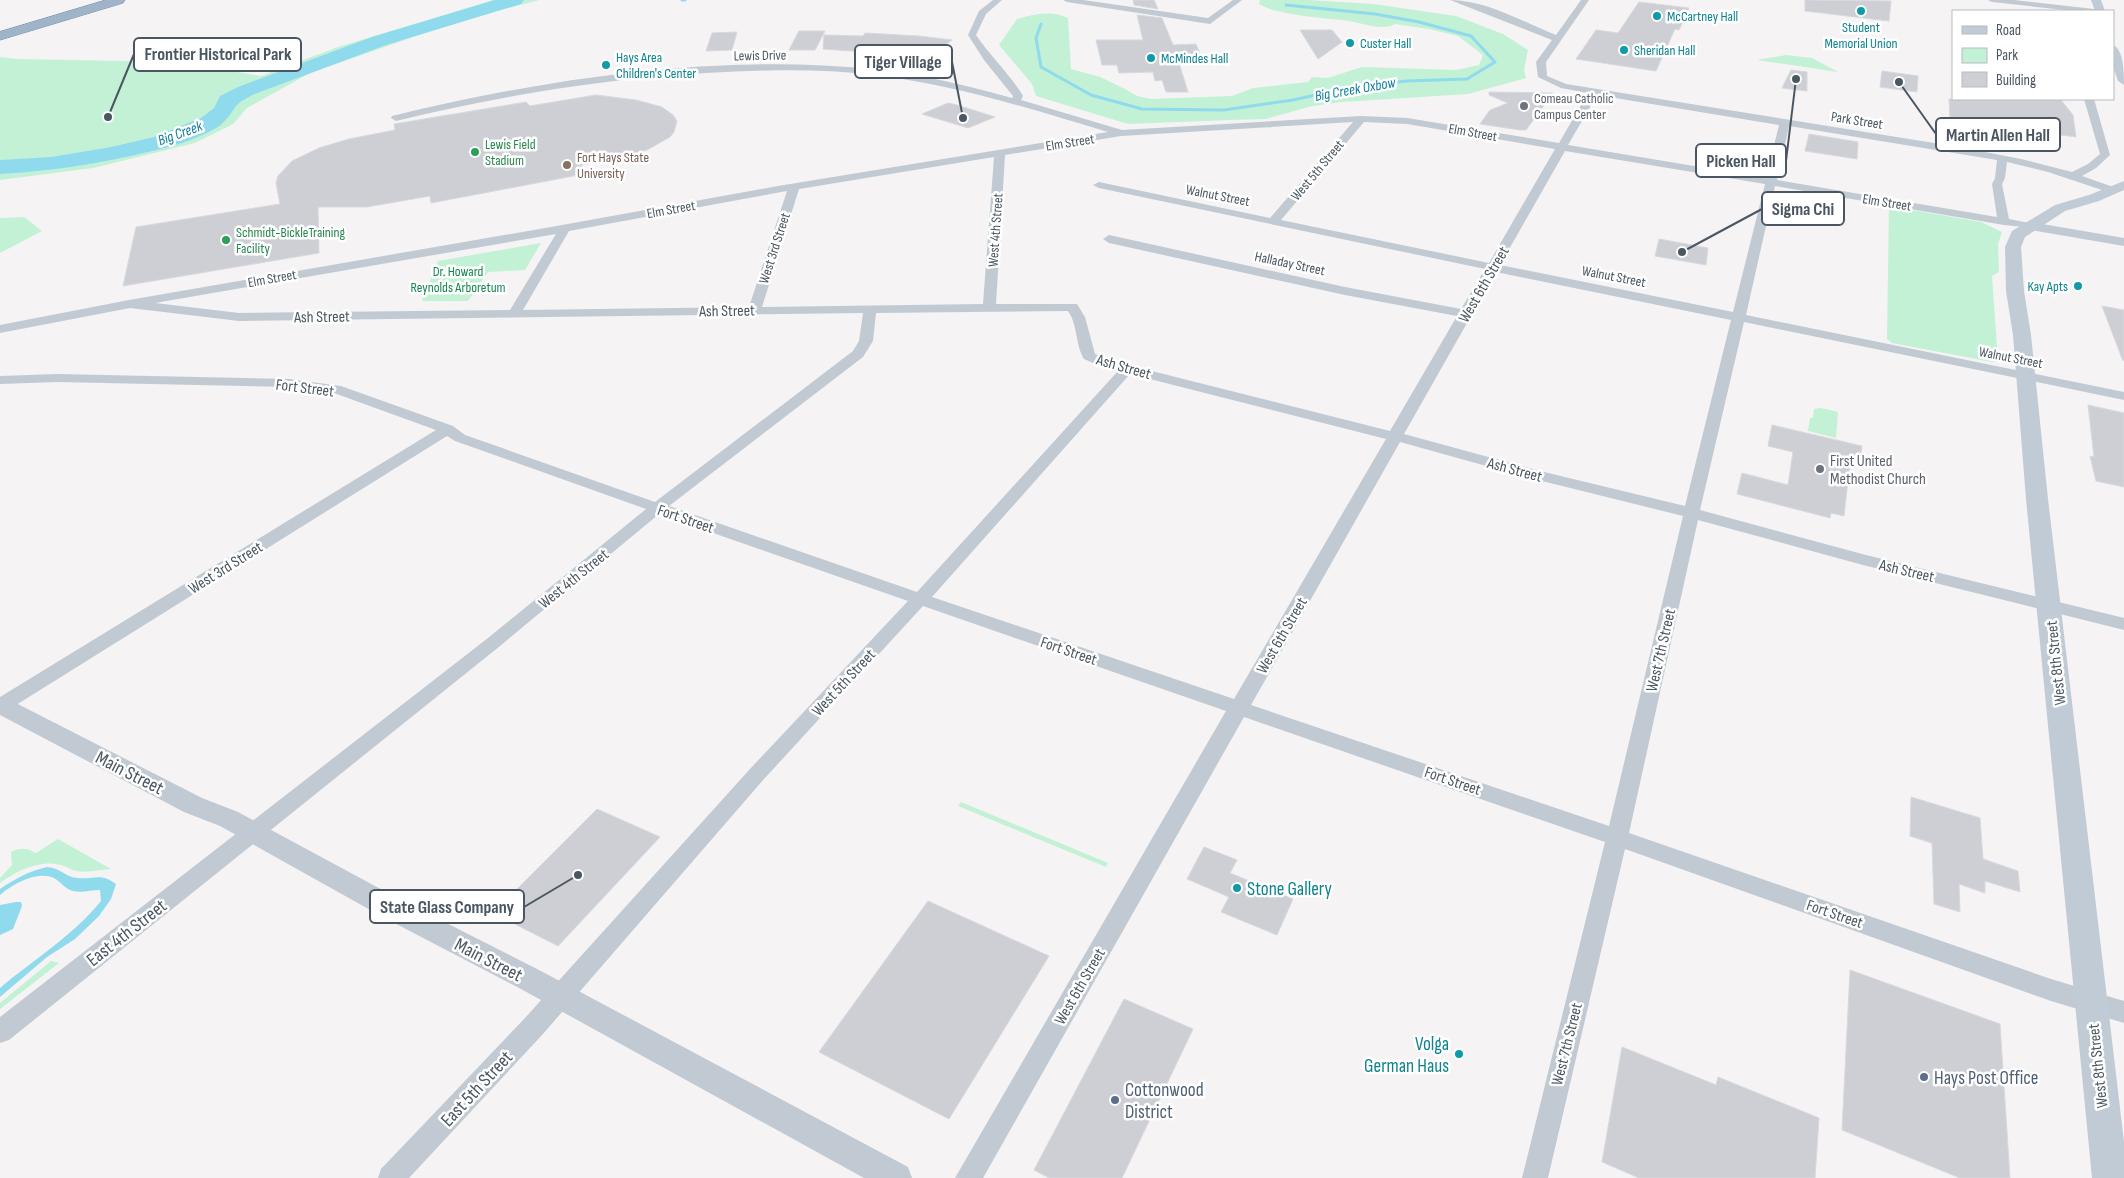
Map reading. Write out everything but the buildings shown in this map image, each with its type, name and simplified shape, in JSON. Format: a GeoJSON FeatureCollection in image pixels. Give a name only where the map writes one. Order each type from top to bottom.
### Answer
{"type":"FeatureCollection","features":[{"type":"Feature","properties":{"kind":"highway"},"geometry":{"type":"LineString","coordinates":[[0,36],[119,0]]}},
{"type":"Feature","properties":{"kind":"main road"},"geometry":{"type":"LineString","coordinates":[[2114,51],[2124,82]]}},
{"type":"Feature","properties":{"kind":"main road","name":"West 8th Street"},"geometry":{"type":"LineString","coordinates":[[2110,191],[2060,208],[2042,221],[2018,234],[2013,247],[2015,291],[2026,376],[2110,1178]]}},
{"type":"Feature","properties":{"kind":"street"},"geometry":{"type":"LineString","coordinates":[[998,0],[982,14],[972,35],[987,58],[1012,86],[1018,96],[1015,102]]}},
{"type":"Feature","properties":{"kind":"street"},"geometry":{"type":"LineString","coordinates":[[1067,0],[1210,21],[1238,0]]}},
{"type":"Feature","properties":{"kind":"street"},"geometry":{"type":"LineString","coordinates":[[1454,0],[1489,11],[1557,39],[1585,0]]}},
{"type":"Feature","properties":{"kind":"street"},"geometry":{"type":"LineString","coordinates":[[1992,0],[2087,10]]}},
{"type":"Feature","properties":{"kind":"street","name":"Park Street"},"geometry":{"type":"LineString","coordinates":[[1557,39],[1541,62],[1543,77],[1564,86],[2002,158],[2075,175],[2110,191]]}},
{"type":"Feature","properties":{"kind":"street","name":"Lewis Drive"},"geometry":{"type":"LineString","coordinates":[[396,118],[434,108],[615,78],[685,71],[821,68],[894,75],[930,81],[1015,102],[1121,133]]}},
{"type":"Feature","properties":{"kind":"street","name":"West 6th Street"},"geometry":{"type":"LineString","coordinates":[[968,1178],[1594,91]]}},
{"type":"Feature","properties":{"kind":"street"},"geometry":{"type":"LineString","coordinates":[[2075,175],[2092,166],[2105,155],[2090,100]]}},
{"type":"Feature","properties":{"kind":"street","name":"Elm Street"},"geometry":{"type":"LineString","coordinates":[[0,329],[129,304],[794,187],[1121,133],[1361,119],[1406,121],[2124,242]]}},
{"type":"Feature","properties":{"kind":"street","name":"West 5th Street"},"geometry":{"type":"LineString","coordinates":[[1273,222],[1361,119]]}},
{"type":"Feature","properties":{"kind":"street","name":"West 7th Street"},"geometry":{"type":"LineString","coordinates":[[1535,1178],[1785,122]]}},
{"type":"Feature","properties":{"kind":"street","name":"West 4th Street"},"geometry":{"type":"LineString","coordinates":[[989,307],[1000,153]]}},
{"type":"Feature","properties":{"kind":"street"},"geometry":{"type":"LineString","coordinates":[[2002,158],[2000,178],[1997,184],[2004,222]]}},
{"type":"Feature","properties":{"kind":"street","name":"Walnut Street"},"geometry":{"type":"LineString","coordinates":[[1099,185],[2124,396]]}},
{"type":"Feature","properties":{"kind":"street","name":"West 3rd Street"},"geometry":{"type":"LineString","coordinates":[[754,310],[794,187]]}},
{"type":"Feature","properties":{"kind":"street"},"geometry":{"type":"LineString","coordinates":[[515,313],[565,228]]}},
{"type":"Feature","properties":{"kind":"street","name":"Halladay Street"},"geometry":{"type":"LineString","coordinates":[[1108,239],[1345,291],[1465,314]]}},
{"type":"Feature","properties":{"kind":"street","name":"Ash Street"},"geometry":{"type":"LineString","coordinates":[[129,304],[239,317],[1072,307],[1079,313],[1084,345],[1089,356],[1107,364],[1395,436],[1536,475],[1692,513],[1863,560],[2049,604],[2124,624]]}},
{"type":"Feature","properties":{"kind":"street","name":"West 4th Street"},"geometry":{"type":"LineString","coordinates":[[252,832],[487,647],[657,508],[858,354],[866,342],[870,309]]}},
{"type":"Feature","properties":{"kind":"street","name":"West 5th Street"},"geometry":{"type":"LineString","coordinates":[[559,996],[757,774],[922,598],[1127,369]]}},
{"type":"Feature","properties":{"kind":"street","name":"Fort Street"},"geometry":{"type":"LineString","coordinates":[[0,380],[57,378],[289,383],[336,390],[448,429],[460,438],[657,508],[1617,837],[2051,990],[2124,1012]]}},
{"type":"Feature","properties":{"kind":"street","name":"West 3rd Street"},"geometry":{"type":"LineString","coordinates":[[0,705],[448,429]]}},
{"type":"Feature","properties":{"kind":"street","name":"Main Street"},"geometry":{"type":"LineString","coordinates":[[0,705],[184,800],[229,819],[896,1178]]}},
{"type":"Feature","properties":{"kind":"street","name":"East 4th Street"},"geometry":{"type":"LineString","coordinates":[[0,1032],[252,832]]}},
{"type":"Feature","properties":{"kind":"street","name":"East 5th Street"},"geometry":{"type":"LineString","coordinates":[[391,1178],[534,1026],[559,996]]}},
{"type":"Feature","properties":{"kind":"green space"},"geometry":{"type":"Polygon","coordinates":[[[493,0],[539,0],[459,21],[310,73],[247,108],[233,124],[195,143],[93,168],[0,180],[0,57],[17,59],[178,62],[261,76],[338,47],[493,0]]]}},
{"type":"Feature","properties":{"kind":"green space"},"geometry":{"type":"Polygon","coordinates":[[[1260,0],[1308,0],[1373,4],[1456,16],[1503,34],[1528,50],[1524,70],[1526,78],[1468,94],[1342,102],[1312,106],[1266,119],[1128,124],[1036,96],[1032,84],[999,45],[1017,19],[1042,14],[1056,14],[1068,18],[1071,69],[1100,77],[1137,96],[1151,99],[1232,96],[1253,88],[1308,82],[1312,77],[1328,78],[1362,67],[1456,70],[1479,65],[1483,55],[1458,36],[1395,24],[1377,27],[1275,11],[1259,4],[1260,0]]]}},
{"type":"Feature","properties":{"kind":"green space"},"geometry":{"type":"Polygon","coordinates":[[[1786,55],[1812,58],[1838,72],[1757,60],[1786,55]]]}},
{"type":"Feature","properties":{"kind":"green space"},"geometry":{"type":"Polygon","coordinates":[[[1889,206],[1981,222],[2002,232],[1998,244],[1999,272],[1992,276],[1998,362],[1892,343],[1887,339],[1889,206]]]}},
{"type":"Feature","properties":{"kind":"green space"},"geometry":{"type":"Polygon","coordinates":[[[24,217],[42,231],[0,253],[0,218],[24,217]]]}},
{"type":"Feature","properties":{"kind":"green space","name":"Dr. Howard Reynolds Arboretum"},"geometry":{"type":"Polygon","coordinates":[[[541,243],[525,270],[488,272],[468,301],[422,301],[438,261],[541,243]]]}},
{"type":"Feature","properties":{"kind":"green space"},"geometry":{"type":"Polygon","coordinates":[[[1821,408],[1838,412],[1836,438],[1808,431],[1814,409],[1821,408]]]}},
{"type":"Feature","properties":{"kind":"green space"},"geometry":{"type":"Polygon","coordinates":[[[961,802],[1108,863],[1106,867],[958,806],[961,802]]]}},
{"type":"Feature","properties":{"kind":"green space"},"geometry":{"type":"Polygon","coordinates":[[[58,839],[111,869],[80,872],[61,865],[37,865],[21,870],[0,883],[0,878],[12,865],[11,852],[24,849],[36,853],[58,839]]]}},
{"type":"Feature","properties":{"kind":"green space"},"geometry":{"type":"Polygon","coordinates":[[[51,961],[59,963],[0,1009],[0,1003],[51,961]]]}},
{"type":"Feature","properties":{"kind":"water"},"geometry":{"type":"Polygon","coordinates":[[[47,867],[73,877],[101,877],[110,880],[116,884],[111,899],[99,916],[75,939],[47,957],[0,997],[0,988],[66,936],[101,901],[100,890],[73,891],[48,876],[26,879],[0,895],[0,889],[11,882],[28,873],[47,867]]]}},
{"type":"Feature","properties":{"kind":"water"},"geometry":{"type":"Polygon","coordinates":[[[21,902],[22,906],[13,929],[0,935],[0,905],[21,902]]]}},
{"type":"Feature","properties":{"kind":"waterway","name":"Big Creek"},"geometry":{"type":"LineString","coordinates":[[0,167],[51,164],[111,154],[161,142],[209,123],[223,111],[228,101],[245,91],[379,41],[515,0]]}},
{"type":"Feature","properties":{"kind":"waterway","name":"Big Creek Oxbow"},"geometry":{"type":"LineString","coordinates":[[1041,24],[1036,38],[1041,67],[1091,95],[1142,109],[1224,110],[1293,100],[1351,87],[1407,81],[1467,79],[1495,62],[1471,36],[1419,22],[1375,14],[1286,5]]}},
{"type":"Feature","properties":{"kind":"place","name":"Student Memorial Union"},"geometry":{"type":"Point","coordinates":[1861,11]}},
{"type":"Feature","properties":{"kind":"place","name":"McCartney Hall"},"geometry":{"type":"Point","coordinates":[1657,16]}},
{"type":"Feature","properties":{"kind":"place","name":"Custer Hall"},"geometry":{"type":"Point","coordinates":[1350,43]}},
{"type":"Feature","properties":{"kind":"place","name":"Sheridan Hall"},"geometry":{"type":"Point","coordinates":[1624,50]}},
{"type":"Feature","properties":{"kind":"place","name":"McMindes Hall"},"geometry":{"type":"Point","coordinates":[1151,58]}},
{"type":"Feature","properties":{"kind":"place","name":"Hays Area Children's Center"},"geometry":{"type":"Point","coordinates":[606,65]}},
{"type":"Feature","properties":{"kind":"place","name":"Picken Hall"},"geometry":{"type":"Point","coordinates":[1796,79]}},
{"type":"Feature","properties":{"kind":"place","name":"Martin Allen Hall"},"geometry":{"type":"Point","coordinates":[1899,82]}},
{"type":"Feature","properties":{"kind":"place","name":"Comeau Catholic Campus Center"},"geometry":{"type":"Point","coordinates":[1524,106]}},
{"type":"Feature","properties":{"kind":"place","name":"Frontier Historical Park"},"geometry":{"type":"Point","coordinates":[108,117]}},
{"type":"Feature","properties":{"kind":"place","name":"Tiger Village"},"geometry":{"type":"Point","coordinates":[963,118]}},
{"type":"Feature","properties":{"kind":"place","name":"Lewis Field Stadium"},"geometry":{"type":"Point","coordinates":[475,152]}},
{"type":"Feature","properties":{"kind":"place","name":"Fort Hays State University"},"geometry":{"type":"Point","coordinates":[567,165]}},
{"type":"Feature","properties":{"kind":"place","name":"Schmidt-BickleTraining Facility"},"geometry":{"type":"Point","coordinates":[226,240]}},
{"type":"Feature","properties":{"kind":"place","name":"Sigma Chi"},"geometry":{"type":"Point","coordinates":[1682,252]}},
{"type":"Feature","properties":{"kind":"place","name":"Kay Apts"},"geometry":{"type":"Point","coordinates":[2078,286]}},
{"type":"Feature","properties":{"kind":"place","name":"First United Methodist Church"},"geometry":{"type":"Point","coordinates":[1820,469]}},
{"type":"Feature","properties":{"kind":"place","name":"State Glass Company"},"geometry":{"type":"Point","coordinates":[578,875]}},
{"type":"Feature","properties":{"kind":"place","name":"Stone Gallery"},"geometry":{"type":"Point","coordinates":[1237,888]}},
{"type":"Feature","properties":{"kind":"place","name":"Volga German Haus"},"geometry":{"type":"Point","coordinates":[1459,1054]}},
{"type":"Feature","properties":{"kind":"place","name":"Hays Post Office"},"geometry":{"type":"Point","coordinates":[1924,1077]}},
{"type":"Feature","properties":{"kind":"place","name":"Cottonwood District"},"geometry":{"type":"Point","coordinates":[1115,1100]}}]}
